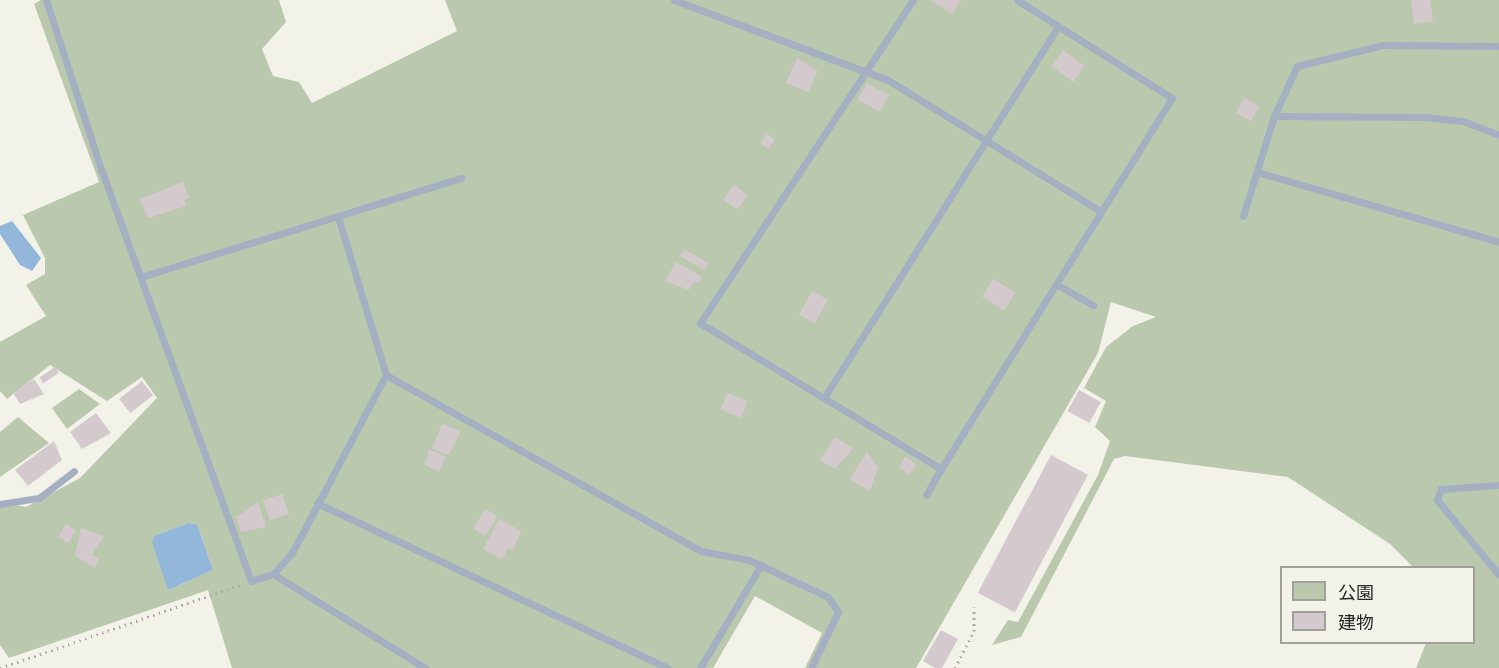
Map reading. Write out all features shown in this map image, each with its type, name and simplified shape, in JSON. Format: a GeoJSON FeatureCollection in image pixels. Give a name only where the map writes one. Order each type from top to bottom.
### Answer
{"type":"FeatureCollection","features":[{"type":"Feature","properties":{"kind":"lane"},"geometry":{"type":"LineString","coordinates":[[46,0],[101,169],[144,276],[251,581],[273,574],[292,553],[386,375]]}},
{"type":"Feature","properties":{"kind":"lane"},"geometry":{"type":"LineString","coordinates":[[674,0],[865,70],[986,138],[1100,211]]}},
{"type":"Feature","properties":{"kind":"lane"},"geometry":{"type":"LineString","coordinates":[[913,0],[700,324],[942,469]]}},
{"type":"Feature","properties":{"kind":"lane"},"geometry":{"type":"LineString","coordinates":[[926,495],[1172,98],[1017,0]]}},
{"type":"Feature","properties":{"kind":"lane"},"geometry":{"type":"LineString","coordinates":[[824,398],[1058,26]]}},
{"type":"Feature","properties":{"kind":"lane"},"geometry":{"type":"LineString","coordinates":[[1243,216],[1274,116],[1290,75],[1310,61],[1383,45],[1496,45],[1499,35]]}},
{"type":"Feature","properties":{"kind":"lane"},"geometry":{"type":"LineString","coordinates":[[1274,116],[1424,117],[1462,122],[1499,135]]}},
{"type":"Feature","properties":{"kind":"lane"},"geometry":{"type":"LineString","coordinates":[[1257,172],[1499,242]]}},
{"type":"Feature","properties":{"kind":"lane"},"geometry":{"type":"LineString","coordinates":[[144,276],[461,178]]}},
{"type":"Feature","properties":{"kind":"lane"},"geometry":{"type":"LineString","coordinates":[[338,217],[386,375],[701,551],[761,564],[836,605],[835,622],[811,668]]}},
{"type":"Feature","properties":{"kind":"lane"},"geometry":{"type":"LineString","coordinates":[[1056,284],[1093,305]]}},
{"type":"Feature","properties":{"kind":"lane"},"geometry":{"type":"LineString","coordinates":[[0,504],[39,498],[74,471]]}},
{"type":"Feature","properties":{"kind":"lane"},"geometry":{"type":"LineString","coordinates":[[1499,485],[1441,489],[1437,500],[1499,575]]}},
{"type":"Feature","properties":{"kind":"lane"},"geometry":{"type":"LineString","coordinates":[[317,503],[667,668]]}},
{"type":"Feature","properties":{"kind":"lane"},"geometry":{"type":"LineString","coordinates":[[700,668],[761,564]]}},
{"type":"Feature","properties":{"kind":"lane"},"geometry":{"type":"LineString","coordinates":[[273,574],[425,668]]}},
{"type":"Feature","properties":{"kind":"path"},"geometry":{"type":"LineString","coordinates":[[0,668],[251,581]]}},
{"type":"Feature","properties":{"kind":"path"},"geometry":{"type":"LineString","coordinates":[[955,668],[974,631],[974,607]]}},
{"type":"Feature","properties":{"kind":"green space"},"geometry":{"type":"Polygon","coordinates":[[[41,0],[279,0],[286,22],[262,49],[273,76],[299,82],[312,103],[457,31],[445,0],[1499,0],[1499,668],[1416,668],[1426,644],[1475,644],[1475,566],[1412,566],[1390,544],[1288,477],[1125,456],[1114,459],[1021,637],[992,645],[1008,620],[1018,622],[1098,475],[1110,441],[1095,427],[1106,401],[1084,388],[1106,347],[1133,326],[1156,317],[1111,302],[1098,353],[916,668],[805,668],[822,633],[755,596],[713,668],[232,668],[208,590],[9,658],[0,645],[0,502],[26,507],[80,478],[157,398],[142,377],[107,401],[50,365],[7,399],[0,391],[0,342],[46,316],[26,285],[45,274],[45,258],[23,215],[99,182],[34,4],[41,0]],[[188,523],[154,536],[168,590],[213,570],[197,524],[188,523]]]}},
{"type":"Feature","properties":{"kind":"green space"},"geometry":{"type":"Polygon","coordinates":[[[79,389],[100,404],[67,429],[52,408],[79,389]]]}},
{"type":"Feature","properties":{"kind":"green space"},"geometry":{"type":"Polygon","coordinates":[[[18,417],[49,443],[0,477],[0,432],[18,417]]]}},
{"type":"Feature","properties":{"kind":"water"},"geometry":{"type":"Polygon","coordinates":[[[12,221],[41,258],[32,271],[20,265],[0,234],[0,226],[12,221]]]}},
{"type":"Feature","properties":{"kind":"water"},"geometry":{"type":"Polygon","coordinates":[[[188,523],[197,524],[213,570],[168,590],[152,542],[154,536],[188,523]]]}},
{"type":"Feature","properties":{"kind":"building"},"geometry":{"type":"Polygon","coordinates":[[[930,0],[961,0],[952,14],[930,0]]]}},
{"type":"Feature","properties":{"kind":"building"},"geometry":{"type":"Polygon","coordinates":[[[1411,0],[1430,0],[1433,21],[1414,24],[1411,0]]]}},
{"type":"Feature","properties":{"kind":"building"},"geometry":{"type":"Polygon","coordinates":[[[1063,50],[1085,66],[1073,82],[1051,66],[1063,50]]]}},
{"type":"Feature","properties":{"kind":"building"},"geometry":{"type":"Polygon","coordinates":[[[797,58],[818,71],[808,92],[786,83],[797,58]]]}},
{"type":"Feature","properties":{"kind":"building"},"geometry":{"type":"Polygon","coordinates":[[[867,83],[889,95],[880,112],[858,100],[867,83]]]}},
{"type":"Feature","properties":{"kind":"building"},"geometry":{"type":"Polygon","coordinates":[[[1244,98],[1259,106],[1251,121],[1236,113],[1244,98]]]}},
{"type":"Feature","properties":{"kind":"building"},"geometry":{"type":"Polygon","coordinates":[[[767,134],[775,140],[768,149],[760,143],[767,134]]]}},
{"type":"Feature","properties":{"kind":"building"},"geometry":{"type":"Polygon","coordinates":[[[183,182],[189,198],[184,200],[186,206],[148,218],[140,199],[183,182]]]}},
{"type":"Feature","properties":{"kind":"building"},"geometry":{"type":"Polygon","coordinates":[[[734,185],[748,195],[737,210],[723,200],[734,185]]]}},
{"type":"Feature","properties":{"kind":"building"},"geometry":{"type":"Polygon","coordinates":[[[684,249],[708,263],[704,270],[680,256],[684,249]]]}},
{"type":"Feature","properties":{"kind":"building"},"geometry":{"type":"Polygon","coordinates":[[[676,262],[702,277],[698,283],[694,281],[689,290],[665,281],[676,262]]]}},
{"type":"Feature","properties":{"kind":"building"},"geometry":{"type":"Polygon","coordinates":[[[993,279],[1015,292],[1004,310],[982,297],[993,279]]]}},
{"type":"Feature","properties":{"kind":"building"},"geometry":{"type":"Polygon","coordinates":[[[812,291],[828,300],[815,323],[799,315],[812,291]]]}},
{"type":"Feature","properties":{"kind":"building"},"geometry":{"type":"Polygon","coordinates":[[[55,367],[59,373],[43,383],[39,378],[55,367]]]}},
{"type":"Feature","properties":{"kind":"building"},"geometry":{"type":"Polygon","coordinates":[[[34,379],[44,394],[20,404],[13,393],[34,379]]]}},
{"type":"Feature","properties":{"kind":"building"},"geometry":{"type":"Polygon","coordinates":[[[142,381],[153,395],[130,413],[119,399],[142,381]]]}},
{"type":"Feature","properties":{"kind":"building"},"geometry":{"type":"Polygon","coordinates":[[[1079,390],[1101,402],[1089,423],[1067,411],[1079,390]]]}},
{"type":"Feature","properties":{"kind":"building"},"geometry":{"type":"Polygon","coordinates":[[[727,393],[748,401],[741,418],[721,410],[727,393]]]}},
{"type":"Feature","properties":{"kind":"building"},"geometry":{"type":"Polygon","coordinates":[[[96,413],[111,433],[82,449],[70,432],[96,413]]]}},
{"type":"Feature","properties":{"kind":"building"},"geometry":{"type":"Polygon","coordinates":[[[442,424],[461,431],[449,455],[432,449],[442,424]]]}},
{"type":"Feature","properties":{"kind":"building"},"geometry":{"type":"Polygon","coordinates":[[[835,437],[853,449],[835,469],[820,460],[835,437]]]}},
{"type":"Feature","properties":{"kind":"building"},"geometry":{"type":"Polygon","coordinates":[[[54,441],[62,460],[28,486],[15,470],[54,441]]]}},
{"type":"Feature","properties":{"kind":"building"},"geometry":{"type":"Polygon","coordinates":[[[429,449],[446,457],[439,472],[425,465],[429,449]]]}},
{"type":"Feature","properties":{"kind":"building"},"geometry":{"type":"Polygon","coordinates":[[[867,452],[878,467],[870,491],[850,479],[867,452]]]}},
{"type":"Feature","properties":{"kind":"building"},"geometry":{"type":"Polygon","coordinates":[[[1051,455],[1088,475],[1015,612],[978,593],[1051,455]]]}},
{"type":"Feature","properties":{"kind":"building"},"geometry":{"type":"Polygon","coordinates":[[[905,457],[916,464],[910,474],[899,467],[905,457]]]}},
{"type":"Feature","properties":{"kind":"building"},"geometry":{"type":"Polygon","coordinates":[[[282,494],[289,514],[270,520],[263,501],[282,494]]]}},
{"type":"Feature","properties":{"kind":"building"},"geometry":{"type":"Polygon","coordinates":[[[258,502],[266,527],[241,532],[236,517],[258,502]]]}},
{"type":"Feature","properties":{"kind":"building"},"geometry":{"type":"Polygon","coordinates":[[[485,509],[497,516],[486,536],[474,529],[485,509]]]}},
{"type":"Feature","properties":{"kind":"building"},"geometry":{"type":"Polygon","coordinates":[[[499,519],[521,531],[513,550],[508,548],[502,559],[483,549],[499,519]]]}},
{"type":"Feature","properties":{"kind":"building"},"geometry":{"type":"Polygon","coordinates":[[[66,524],[76,530],[69,543],[58,537],[66,524]]]}},
{"type":"Feature","properties":{"kind":"building"},"geometry":{"type":"Polygon","coordinates":[[[81,528],[104,536],[92,555],[99,558],[95,568],[75,556],[81,528]]]}},
{"type":"Feature","properties":{"kind":"building"},"geometry":{"type":"Polygon","coordinates":[[[941,630],[958,639],[942,668],[935,668],[923,661],[941,630]]]}}]}
